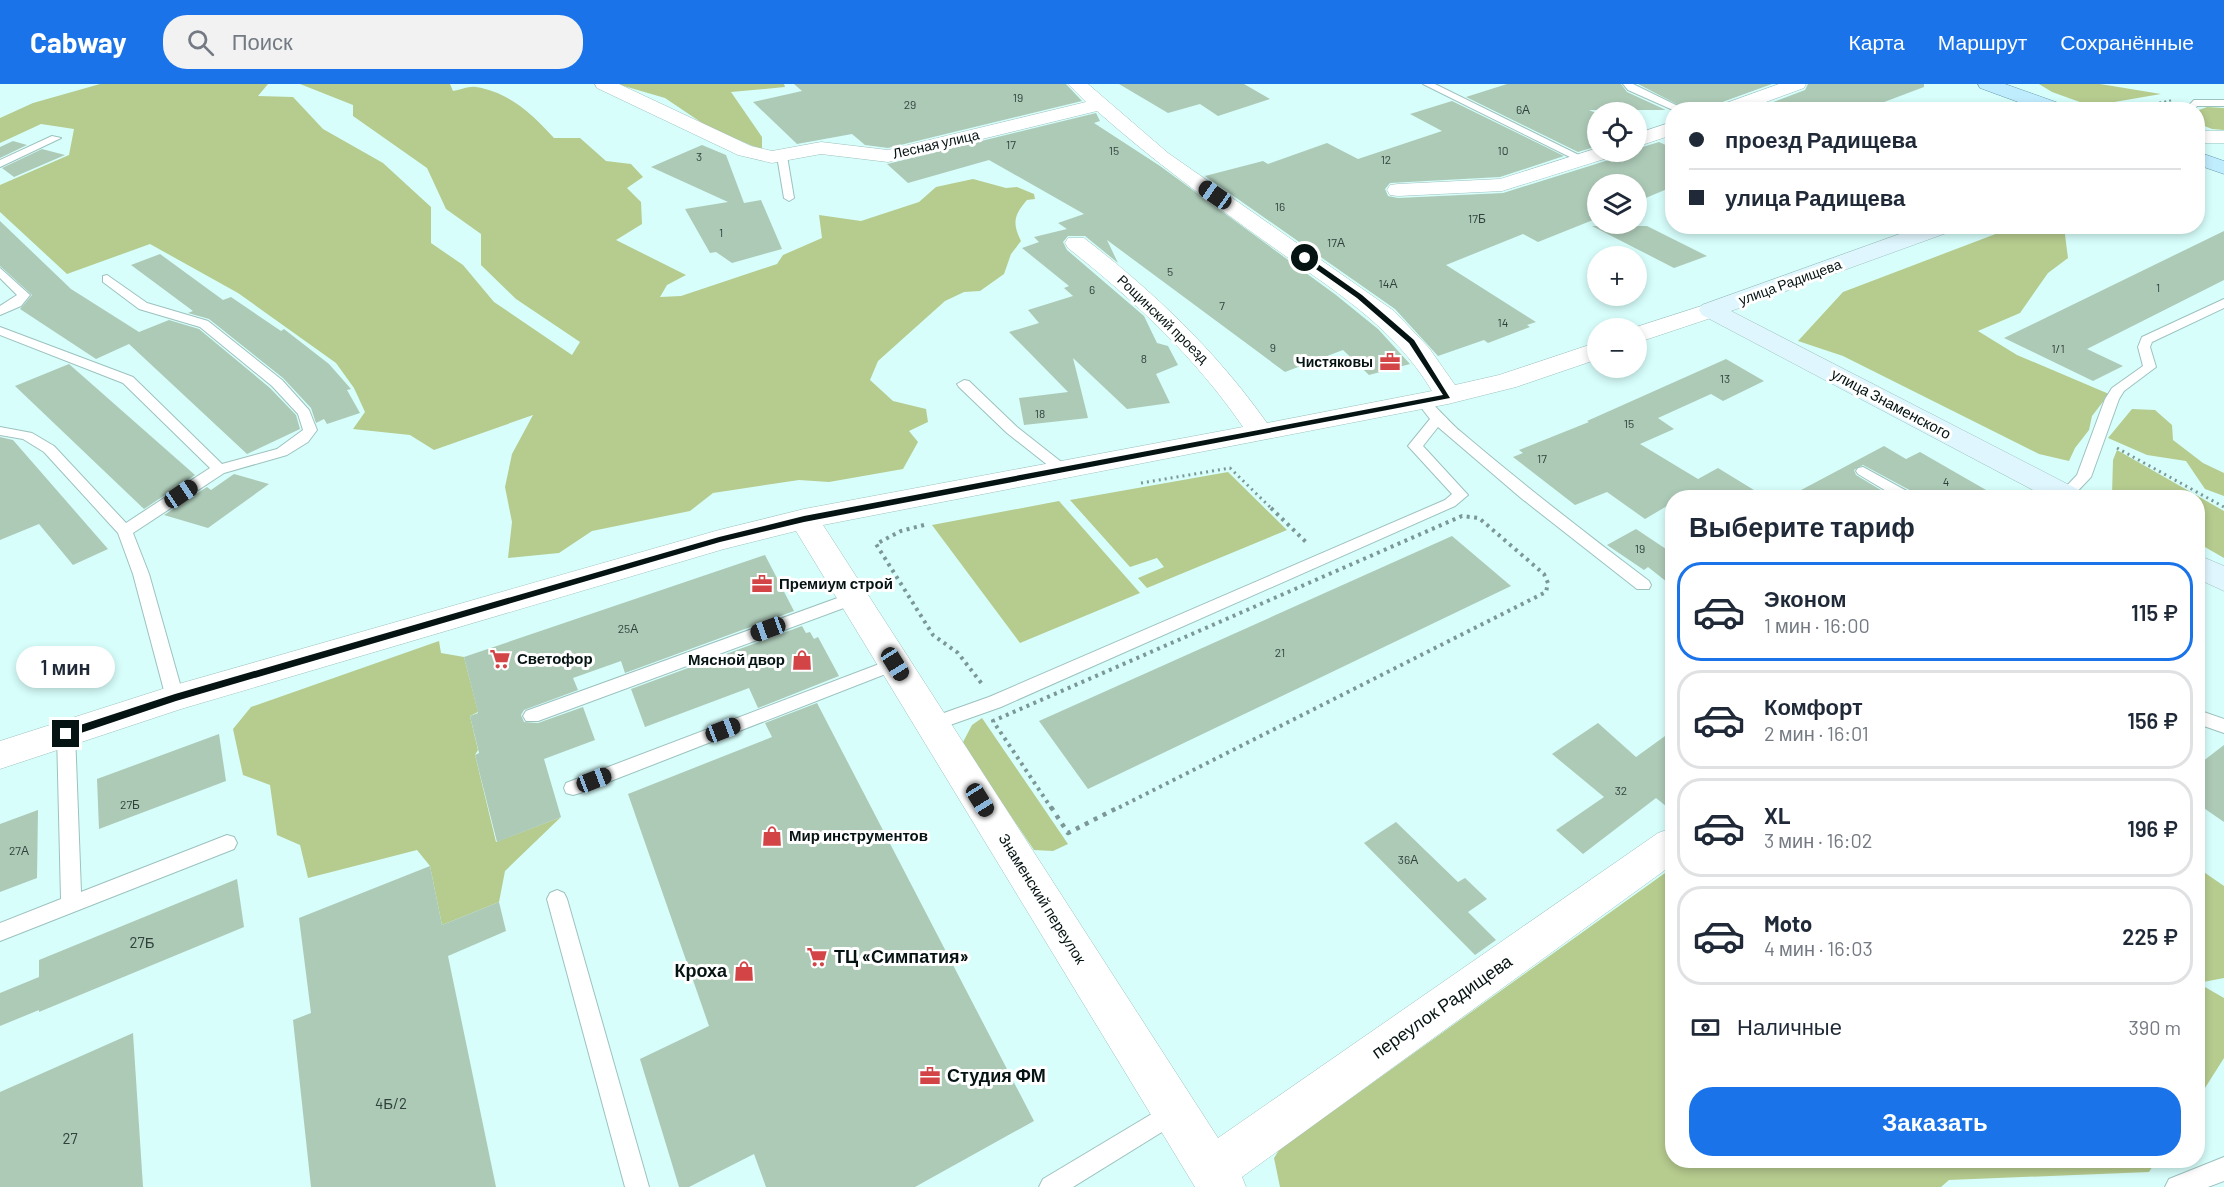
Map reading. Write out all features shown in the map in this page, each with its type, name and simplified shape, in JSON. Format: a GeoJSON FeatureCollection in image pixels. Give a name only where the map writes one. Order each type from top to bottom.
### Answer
{"type":"FeatureCollection","features":[{"type":"Feature","properties":{"kind":"main road"},"geometry":{"type":"LineString","coordinates":[[1987,84],[2038,102]]}},
{"type":"Feature","properties":{"kind":"main road"},"geometry":{"type":"LineString","coordinates":[[2205,161],[2224,168]]}},
{"type":"Feature","properties":{"kind":"main road","name":"улица Радищева"},"geometry":{"type":"LineString","coordinates":[[1712,310],[1922,234]]}},
{"type":"Feature","properties":{"kind":"main road","name":"улица Знаменского"},"geometry":{"type":"LineString","coordinates":[[1712,310],[2055,490]]}},
{"type":"Feature","properties":{"kind":"main road"},"geometry":{"type":"LineString","coordinates":[[2205,570],[2224,580]]}},
{"type":"Feature","properties":{"kind":"street","name":"Лесная улица"},"geometry":{"type":"LineString","coordinates":[[604,84],[745,151],[761,156],[782,156],[821,148],[888,156],[1102,104]]}},
{"type":"Feature","properties":{"kind":"street"},"geometry":{"type":"LineString","coordinates":[[1077,84],[1161,157],[1385,316],[1411,342],[1436,405]]}},
{"type":"Feature","properties":{"kind":"street"},"geometry":{"type":"LineString","coordinates":[[1747,102],[1797,84]]}},
{"type":"Feature","properties":{"kind":"street"},"geometry":{"type":"LineString","coordinates":[[1647,137],[1665,131]]}},
{"type":"Feature","properties":{"kind":"street"},"geometry":{"type":"LineString","coordinates":[[2205,137],[2224,137]]}},
{"type":"Feature","properties":{"kind":"street"},"geometry":{"type":"LineString","coordinates":[[1398,190],[1502,185],[1587,159]]}},
{"type":"Feature","properties":{"kind":"street","name":"Рощинский проезд"},"geometry":{"type":"LineString","coordinates":[[1076,243],[1140,293],[1196,347],[1261,434]]}},
{"type":"Feature","properties":{"kind":"street","name":"улица Радищева"},"geometry":{"type":"LineString","coordinates":[[1647,332],[1712,310]]}},
{"type":"Feature","properties":{"kind":"street"},"geometry":{"type":"LineString","coordinates":[[0,755],[175,698],[631,564],[804,519],[1261,434],[1436,405],[1587,354]]}},
{"type":"Feature","properties":{"kind":"street","name":"Знаменский переулок"},"geometry":{"type":"LineString","coordinates":[[804,519],[1217,1178]]}},
{"type":"Feature","properties":{"kind":"street","name":"переулок Радищева"},"geometry":{"type":"LineString","coordinates":[[1217,1178],[1665,849]]}},
{"type":"Feature","properties":{"kind":"lane"},"geometry":{"type":"LineString","coordinates":[[1428,84],[1584,160]]}},
{"type":"Feature","properties":{"kind":"lane"},"geometry":{"type":"LineString","coordinates":[[1628,84],[1631,88],[1665,103]]}},
{"type":"Feature","properties":{"kind":"lane"},"geometry":{"type":"LineString","coordinates":[[2189,92],[2193,102]]}},
{"type":"Feature","properties":{"kind":"lane"},"geometry":{"type":"LineString","coordinates":[[2205,104],[2224,103]]}},
{"type":"Feature","properties":{"kind":"lane"},"geometry":{"type":"LineString","coordinates":[[0,164],[56,138]]}},
{"type":"Feature","properties":{"kind":"lane"},"geometry":{"type":"LineString","coordinates":[[782,156],[789,198]]}},
{"type":"Feature","properties":{"kind":"lane"},"geometry":{"type":"LineString","coordinates":[[0,272],[24,295],[17,303],[0,311]]}},
{"type":"Feature","properties":{"kind":"lane"},"geometry":{"type":"LineString","coordinates":[[107,279],[143,306],[204,324],[277,383],[304,413],[310,430],[299,442],[257,460],[219,469],[125,531]]}},
{"type":"Feature","properties":{"kind":"lane"},"geometry":{"type":"LineString","coordinates":[[2074,490],[2084,477],[2112,399],[2119,388],[2150,367],[2144,347],[2146,340],[2224,303]]}},
{"type":"Feature","properties":{"kind":"lane"},"geometry":{"type":"LineString","coordinates":[[0,331],[128,380],[219,469]]}},
{"type":"Feature","properties":{"kind":"lane"},"geometry":{"type":"LineString","coordinates":[[964,384],[1025,444],[1064,471]]}},
{"type":"Feature","properties":{"kind":"lane"},"geometry":{"type":"LineString","coordinates":[[933,724],[995,702],[1450,503],[1461,495],[1415,446],[1436,405],[1526,495],[1643,585]]}},
{"type":"Feature","properties":{"kind":"lane"},"geometry":{"type":"LineString","coordinates":[[0,431],[27,436],[49,449],[125,531],[141,574],[175,698]]}},
{"type":"Feature","properties":{"kind":"lane"},"geometry":{"type":"LineString","coordinates":[[1863,471],[1895,490]]}},
{"type":"Feature","properties":{"kind":"lane"},"geometry":{"type":"LineString","coordinates":[[532,716],[854,598]]}},
{"type":"Feature","properties":{"kind":"lane"},"geometry":{"type":"LineString","coordinates":[[573,788],[895,664]]}},
{"type":"Feature","properties":{"kind":"lane"},"geometry":{"type":"LineString","coordinates":[[2205,719],[2224,726]]}},
{"type":"Feature","properties":{"kind":"lane"},"geometry":{"type":"LineString","coordinates":[[66,734],[71,904]]}},
{"type":"Feature","properties":{"kind":"lane"},"geometry":{"type":"LineString","coordinates":[[0,932],[227,843]]}},
{"type":"Feature","properties":{"kind":"lane"},"geometry":{"type":"LineString","coordinates":[[556,899],[636,1187]]}},
{"type":"Feature","properties":{"kind":"lane"},"geometry":{"type":"LineString","coordinates":[[1051,1187],[1175,1111]]}},
{"type":"Feature","properties":{"kind":"lane"},"geometry":{"type":"LineString","coordinates":[[2177,1187],[2224,1170]]}},
{"type":"Feature","properties":{"kind":"path"},"geometry":{"type":"LineString","coordinates":[[2164,102],[2180,99],[2187,102]]}},
{"type":"Feature","properties":{"kind":"path"},"geometry":{"type":"LineString","coordinates":[[2097,440],[2125,451],[2194,490]]}},
{"type":"Feature","properties":{"kind":"path"},"geometry":{"type":"LineString","coordinates":[[1129,485],[1230,468],[1335,571]]}},
{"type":"Feature","properties":{"kind":"path"},"geometry":{"type":"LineString","coordinates":[[2205,496],[2224,507]]}},
{"type":"Feature","properties":{"kind":"path"},"geometry":{"type":"LineString","coordinates":[[1470,516],[1479,518],[1544,574],[1548,583],[1546,592],[1068,833],[993,721],[1335,571],[1452,519],[1470,516]]}},
{"type":"Feature","properties":{"kind":"path"},"geometry":{"type":"LineString","coordinates":[[935,522],[901,531],[876,544],[933,635],[958,653],[1005,716]]}},
{"type":"Feature","properties":{"kind":"green space"},"geometry":{"type":"Polygon","coordinates":[[[100,84],[268,84],[258,96],[293,97],[323,129],[383,163],[431,207],[431,243],[463,265],[494,302],[572,355],[580,342],[516,299],[481,265],[481,234],[446,209],[427,168],[353,116],[353,105],[300,84],[450,84],[453,91],[473,87],[488,90],[520,106],[554,138],[580,138],[606,161],[631,164],[643,177],[627,188],[641,202],[642,224],[616,240],[686,275],[667,285],[660,297],[681,296],[777,264],[783,255],[822,238],[819,215],[861,221],[919,202],[936,187],[973,179],[1006,188],[1017,187],[1034,194],[1035,199],[1027,200],[1019,210],[1016,229],[1021,241],[1011,254],[1004,274],[980,291],[964,292],[945,301],[878,361],[870,380],[893,401],[926,409],[928,422],[909,431],[918,442],[903,469],[829,482],[799,480],[713,493],[690,511],[592,531],[559,553],[508,558],[512,522],[505,487],[512,454],[533,415],[434,450],[410,435],[353,429],[365,412],[354,388],[336,363],[238,293],[150,244],[67,274],[0,212],[0,185],[69,155],[74,129],[41,124],[0,143],[0,118],[33,103],[100,84]]]}},
{"type":"Feature","properties":{"kind":"green space"},"geometry":{"type":"Polygon","coordinates":[[[617,84],[784,84],[785,87],[731,92],[762,137],[762,150],[708,127],[665,98],[617,84]]]}},
{"type":"Feature","properties":{"kind":"green space"},"geometry":{"type":"Polygon","coordinates":[[[2039,84],[2100,84],[2161,94],[2114,102],[2080,102],[2052,92],[2039,84]]]}},
{"type":"Feature","properties":{"kind":"green space"},"geometry":{"type":"Polygon","coordinates":[[[2205,108],[2224,108],[2224,130],[2205,126],[2205,108]]]}},
{"type":"Feature","properties":{"kind":"green space"},"geometry":{"type":"Polygon","coordinates":[[[1996,234],[2065,234],[2068,258],[2048,273],[2020,313],[1978,331],[2017,355],[2109,394],[2092,416],[2089,430],[2075,448],[2069,461],[2039,454],[1843,356],[1798,341],[1843,292],[1996,234]]]}},
{"type":"Feature","properties":{"kind":"green space"},"geometry":{"type":"Polygon","coordinates":[[[2132,409],[2155,410],[2172,425],[2173,440],[2203,463],[2224,473],[2224,496],[2205,489],[2186,461],[2147,455],[2108,438],[2132,409]]]}},
{"type":"Feature","properties":{"kind":"green space"},"geometry":{"type":"Polygon","coordinates":[[[2117,450],[2187,490],[2112,490],[2113,460],[2117,450]]]}},
{"type":"Feature","properties":{"kind":"green space"},"geometry":{"type":"Polygon","coordinates":[[[1228,472],[1287,530],[1147,588],[1138,578],[1164,567],[1157,558],[1130,567],[1070,500],[1228,472]]]}},
{"type":"Feature","properties":{"kind":"green space"},"geometry":{"type":"Polygon","coordinates":[[[2205,500],[2224,511],[2224,558],[2205,547],[2205,500]]]}},
{"type":"Feature","properties":{"kind":"green space"},"geometry":{"type":"Polygon","coordinates":[[[1059,501],[1140,593],[1020,643],[932,525],[1059,501]]]}},
{"type":"Feature","properties":{"kind":"green space"},"geometry":{"type":"Polygon","coordinates":[[[439,641],[441,653],[464,657],[478,712],[470,716],[478,750],[475,755],[496,842],[561,817],[505,871],[499,902],[442,925],[430,866],[417,850],[308,878],[300,845],[277,835],[270,785],[243,775],[233,729],[251,707],[439,641]]]}},
{"type":"Feature","properties":{"kind":"green space"},"geometry":{"type":"Polygon","coordinates":[[[982,718],[1068,844],[1053,851],[1034,850],[962,744],[972,725],[982,718]]]}},
{"type":"Feature","properties":{"kind":"green space"},"geometry":{"type":"Polygon","coordinates":[[[1665,873],[1665,1168],[2152,1168],[2149,1172],[1949,1180],[1941,1187],[1280,1187],[1274,1158],[1295,1125],[1336,1109],[1665,873]]]}},
{"type":"Feature","properties":{"kind":"green space"},"geometry":{"type":"Polygon","coordinates":[[[2205,873],[2224,886],[2224,978],[2205,982],[2205,873]]]}},
{"type":"Feature","properties":{"kind":"green space"},"geometry":{"type":"Polygon","coordinates":[[[2205,987],[2224,998],[2224,1058],[2205,1088],[2205,987]]]}},
{"type":"Feature","properties":{"kind":"building"},"geometry":{"type":"Polygon","coordinates":[[[794,84],[1066,84],[1082,101],[888,148],[865,145],[852,134],[797,144],[753,102],[802,91],[794,84]]]}},
{"type":"Feature","properties":{"kind":"building"},"geometry":{"type":"Polygon","coordinates":[[[1119,84],[1244,84],[1270,99],[1218,116],[1200,104],[1168,113],[1119,84]]]}},
{"type":"Feature","properties":{"kind":"building"},"geometry":{"type":"Polygon","coordinates":[[[1507,84],[1621,84],[1627,92],[1665,110],[1647,110],[1647,102],[1587,102],[1587,149],[1578,152],[1466,97],[1507,84]]]}},
{"type":"Feature","properties":{"kind":"building"},"geometry":{"type":"Polygon","coordinates":[[[1638,84],[1772,84],[1722,102],[1673,102],[1638,84]]]}},
{"type":"Feature","properties":{"kind":"building"},"geometry":{"type":"Polygon","coordinates":[[[1808,84],[1924,84],[1924,87],[1884,102],[1773,102],[1805,90],[1808,84]]]}},
{"type":"Feature","properties":{"kind":"building"},"geometry":{"type":"Polygon","coordinates":[[[1452,101],[1564,156],[1500,177],[1390,183],[1385,189],[1388,196],[1398,198],[1503,193],[1602,162],[1647,162],[1647,146],[1659,142],[1665,145],[1665,190],[1647,197],[1647,174],[1587,174],[1587,222],[1538,242],[1523,234],[1446,265],[1536,322],[1527,325],[1530,327],[1488,343],[1484,340],[1438,356],[1395,309],[1205,176],[1263,161],[1268,164],[1327,143],[1358,159],[1442,131],[1410,114],[1452,101]]]}},
{"type":"Feature","properties":{"kind":"building"},"geometry":{"type":"Polygon","coordinates":[[[1096,113],[1100,121],[1094,123],[1160,166],[1336,295],[1378,329],[1410,364],[1369,375],[1343,350],[1285,372],[1107,240],[1118,263],[1085,236],[1068,236],[1063,242],[1067,250],[1144,316],[1157,343],[1168,346],[1178,365],[1156,374],[1170,403],[1127,409],[1073,358],[1088,418],[1024,425],[1019,398],[1068,392],[1009,332],[1039,323],[1028,310],[1073,296],[1064,288],[1069,286],[1022,248],[1039,242],[1034,237],[1067,229],[1058,223],[1084,214],[989,160],[908,183],[887,164],[1096,113]]]}},
{"type":"Feature","properties":{"kind":"building"},"geometry":{"type":"Polygon","coordinates":[[[13,141],[27,145],[0,158],[0,147],[13,141]]]}},
{"type":"Feature","properties":{"kind":"building"},"geometry":{"type":"Polygon","coordinates":[[[702,145],[726,155],[744,203],[761,200],[782,249],[732,263],[716,252],[710,253],[685,209],[728,202],[651,167],[702,145]]]}},
{"type":"Feature","properties":{"kind":"building"},"geometry":{"type":"Polygon","coordinates":[[[42,149],[65,155],[14,177],[2,168],[42,149]]]}},
{"type":"Feature","properties":{"kind":"building"},"geometry":{"type":"Polygon","coordinates":[[[0,221],[71,289],[139,332],[169,320],[199,329],[270,388],[296,415],[300,429],[247,454],[129,344],[96,359],[20,309],[32,295],[0,266],[0,221]]]}},
{"type":"Feature","properties":{"kind":"building"},"geometry":{"type":"Polygon","coordinates":[[[1647,226],[1707,256],[1674,268],[1647,254],[1647,246],[1631,246],[1608,234],[1647,234],[1647,226]]]}},
{"type":"Feature","properties":{"kind":"building"},"geometry":{"type":"Polygon","coordinates":[[[2224,231],[2224,280],[2087,349],[2123,366],[2093,381],[2004,338],[2224,231]]]}},
{"type":"Feature","properties":{"kind":"building"},"geometry":{"type":"Polygon","coordinates":[[[160,254],[223,300],[231,297],[281,331],[284,329],[329,364],[351,389],[347,390],[360,413],[327,424],[324,419],[316,423],[311,408],[283,378],[209,319],[188,313],[193,311],[131,265],[160,254]]]}},
{"type":"Feature","properties":{"kind":"building"},"geometry":{"type":"Polygon","coordinates":[[[1726,359],[1764,381],[1723,401],[1711,394],[1658,418],[1674,429],[1640,444],[1698,479],[1718,468],[1754,490],[1665,490],[1665,507],[1645,519],[1607,492],[1575,505],[1513,457],[1523,453],[1519,450],[1589,422],[1587,421],[1726,359]]]}},
{"type":"Feature","properties":{"kind":"building"},"geometry":{"type":"Polygon","coordinates":[[[69,364],[195,475],[144,509],[15,386],[69,364]]]}},
{"type":"Feature","properties":{"kind":"building"},"geometry":{"type":"Polygon","coordinates":[[[0,437],[13,440],[108,549],[73,565],[39,524],[0,540],[0,437]]]}},
{"type":"Feature","properties":{"kind":"building"},"geometry":{"type":"Polygon","coordinates":[[[1884,446],[1906,459],[1920,452],[1986,490],[1909,490],[1863,465],[1854,470],[1856,475],[1881,490],[1801,490],[1884,446]]]}},
{"type":"Feature","properties":{"kind":"building"},"geometry":{"type":"Polygon","coordinates":[[[234,474],[269,484],[208,528],[164,515],[207,487],[211,490],[234,474]]]}},
{"type":"Feature","properties":{"kind":"building"},"geometry":{"type":"Polygon","coordinates":[[[1636,529],[1665,548],[1665,580],[1648,567],[1644,570],[1607,545],[1636,529]]]}},
{"type":"Feature","properties":{"kind":"building"},"geometry":{"type":"Polygon","coordinates":[[[1452,536],[1511,586],[1088,789],[1039,721],[1452,536]]]}},
{"type":"Feature","properties":{"kind":"building"},"geometry":{"type":"Polygon","coordinates":[[[765,555],[794,611],[625,673],[621,661],[573,678],[578,690],[524,710],[521,715],[524,722],[538,723],[583,707],[595,740],[544,759],[561,817],[497,842],[475,755],[479,753],[470,716],[478,713],[464,657],[765,555]]]}},
{"type":"Feature","properties":{"kind":"building"},"geometry":{"type":"Polygon","coordinates":[[[802,626],[806,633],[810,632],[814,639],[818,637],[839,676],[758,708],[749,688],[645,727],[631,689],[802,626]]]}},
{"type":"Feature","properties":{"kind":"building","name":"ТЦ «Симпатия»"},"geometry":{"type":"Polygon","coordinates":[[[817,703],[1034,1121],[915,1187],[766,1187],[754,1154],[689,1187],[679,1187],[640,1059],[709,1026],[628,794],[772,737],[765,723],[817,703]]]}},
{"type":"Feature","properties":{"kind":"building"},"geometry":{"type":"Polygon","coordinates":[[[1598,723],[1636,757],[1665,736],[1665,805],[1656,798],[1583,854],[1556,830],[1604,797],[1552,754],[1598,723]]]}},
{"type":"Feature","properties":{"kind":"building"},"geometry":{"type":"Polygon","coordinates":[[[219,734],[226,781],[99,829],[97,779],[219,734]]]}},
{"type":"Feature","properties":{"kind":"building"},"geometry":{"type":"Polygon","coordinates":[[[2224,745],[2224,822],[2205,809],[2205,760],[2224,745]]]}},
{"type":"Feature","properties":{"kind":"building"},"geometry":{"type":"Polygon","coordinates":[[[38,810],[37,878],[0,892],[0,824],[38,810]]]}},
{"type":"Feature","properties":{"kind":"building"},"geometry":{"type":"Polygon","coordinates":[[[1396,822],[1458,882],[1465,878],[1487,899],[1468,912],[1496,940],[1475,955],[1364,843],[1396,822]]]}},
{"type":"Feature","properties":{"kind":"building"},"geometry":{"type":"Polygon","coordinates":[[[430,866],[442,925],[499,902],[506,931],[448,956],[496,1187],[311,1187],[293,1020],[311,1013],[299,918],[430,866]]]}},
{"type":"Feature","properties":{"kind":"building"},"geometry":{"type":"Polygon","coordinates":[[[237,879],[244,927],[0,1026],[0,993],[39,977],[39,960],[237,879]]]}},
{"type":"Feature","properties":{"kind":"building"},"geometry":{"type":"Polygon","coordinates":[[[133,1033],[143,1187],[0,1187],[0,1092],[133,1033]]]}},
{"type":"Feature","properties":{"kind":"place","name":"Чистяковы"},"geometry":{"type":"Point","coordinates":[1390,362]}},
{"type":"Feature","properties":{"kind":"place","name":"Премиум строй"},"geometry":{"type":"Point","coordinates":[762,584]}},
{"type":"Feature","properties":{"kind":"place","name":"Светофор"},"geometry":{"type":"Point","coordinates":[500,659]}},
{"type":"Feature","properties":{"kind":"place","name":"Мясной двор"},"geometry":{"type":"Point","coordinates":[802,660]}},
{"type":"Feature","properties":{"kind":"place","name":"Мир инструментов"},"geometry":{"type":"Point","coordinates":[772,836]}},
{"type":"Feature","properties":{"kind":"place","name":"ТЦ «Симпатия»"},"geometry":{"type":"Point","coordinates":[817,957]}},
{"type":"Feature","properties":{"kind":"place","name":"Кроха"},"geometry":{"type":"Point","coordinates":[744,971]}},
{"type":"Feature","properties":{"kind":"place","name":"Студия ФМ"},"geometry":{"type":"Point","coordinates":[930,1076]}},
{"type":"Feature","properties":{"kind":"route"},"geometry":{"type":"LineString","coordinates":[[66,734],[175,698],[598,573],[804,519],[1261,434],[1448,396],[1429,364],[1385,316],[1305,258]]}}]}
